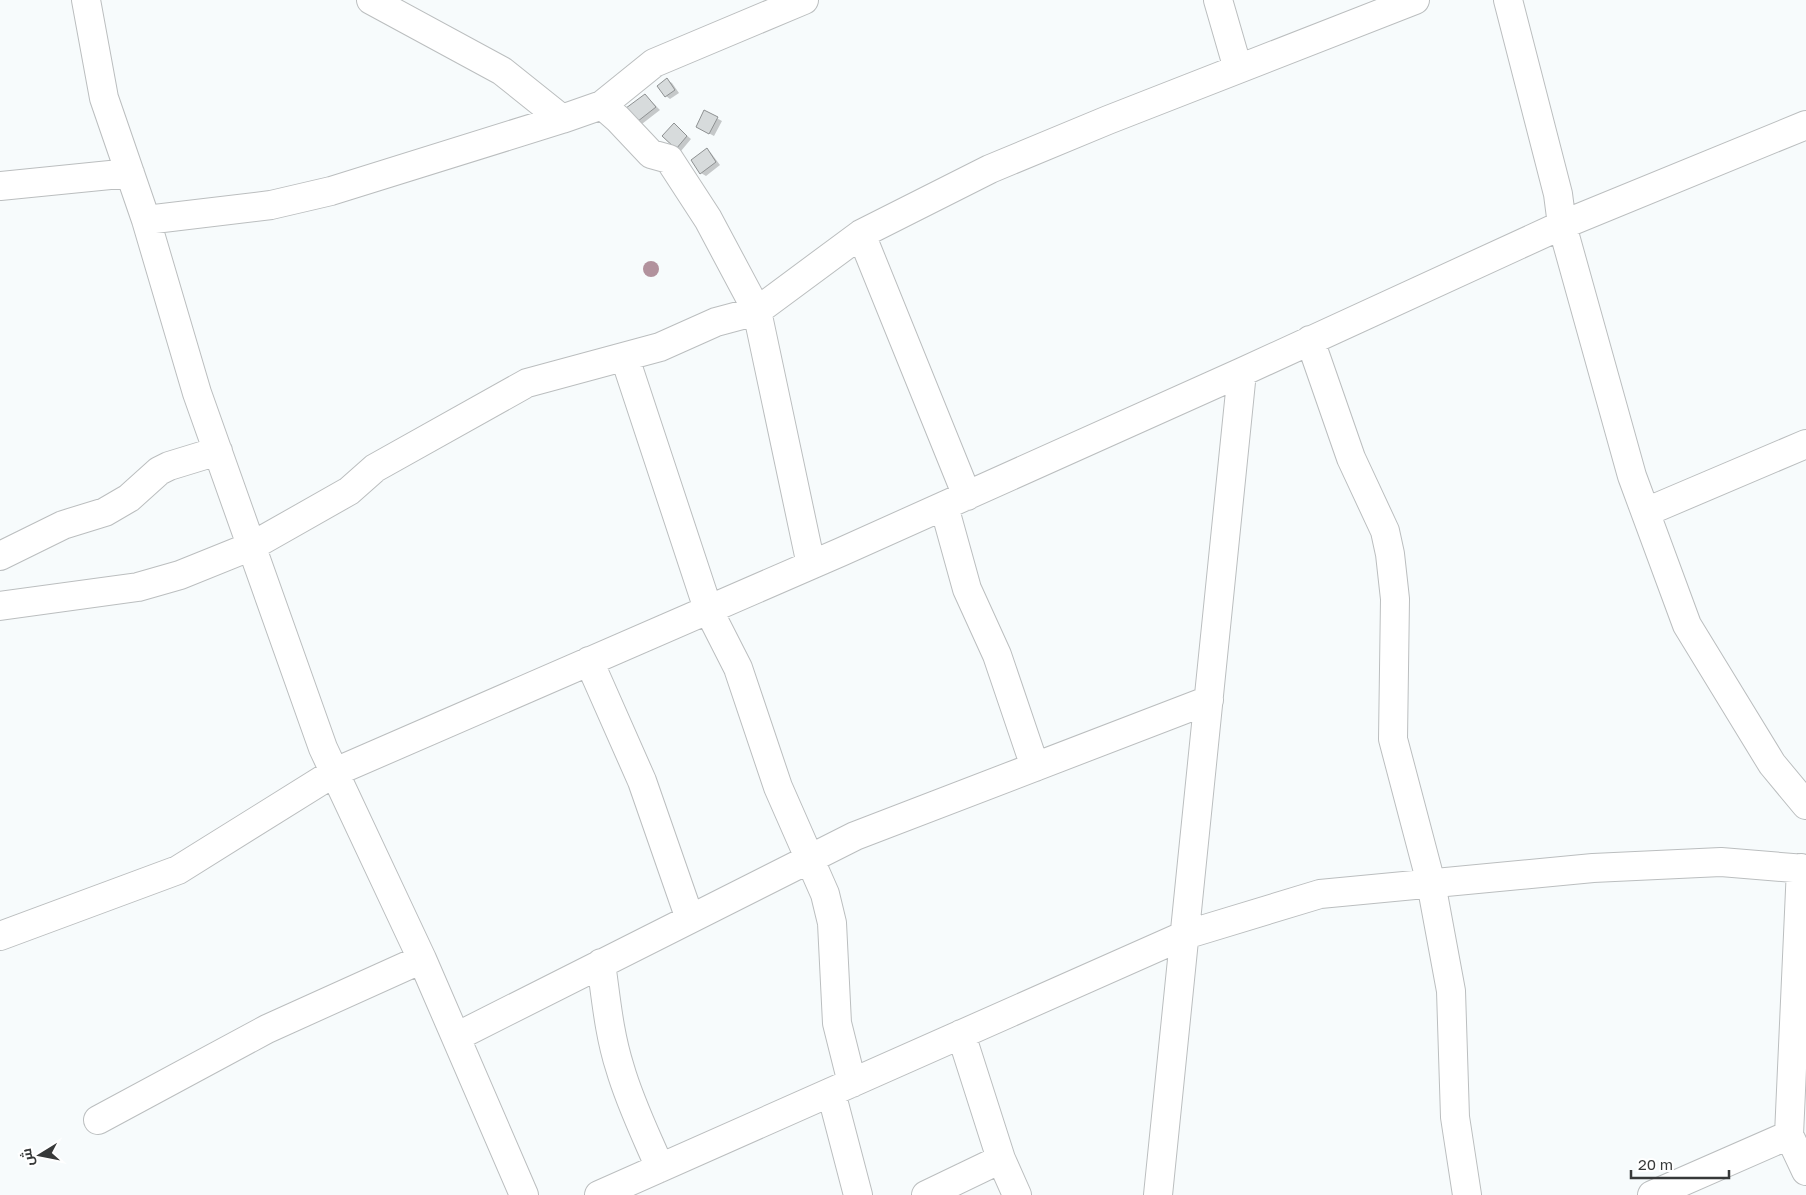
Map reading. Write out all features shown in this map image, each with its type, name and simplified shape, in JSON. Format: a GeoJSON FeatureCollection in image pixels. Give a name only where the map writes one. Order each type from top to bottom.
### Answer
{"type":"FeatureCollection","features":[{"type":"Feature","properties":{"kind":"street"},"geometry":{"type":"LineString","coordinates":[[86,0],[104,98],[146,220],[197,393],[323,748],[422,959],[524,1195]]}},
{"type":"Feature","properties":{"kind":"street"},"geometry":{"type":"LineString","coordinates":[[371,0],[502,71],[562,119]]}},
{"type":"Feature","properties":{"kind":"street"},"geometry":{"type":"LineString","coordinates":[[146,220],[271,205],[331,191],[562,119],[602,105],[654,64],[804,0]]}},
{"type":"Feature","properties":{"kind":"street"},"geometry":{"type":"LineString","coordinates":[[1218,0],[1238,69]]}},
{"type":"Feature","properties":{"kind":"street"},"geometry":{"type":"LineString","coordinates":[[0,606],[138,587],[180,575],[252,546],[349,491],[375,468],[527,383],[625,358],[660,347],[716,322],[757,311],[861,234],[990,169],[1415,0]]}},
{"type":"Feature","properties":{"kind":"street"},"geometry":{"type":"LineString","coordinates":[[1508,0],[1558,194],[1562,224],[1632,476],[1687,625],[1772,764],[1806,805]]}},
{"type":"Feature","properties":{"kind":"street"},"geometry":{"type":"LineString","coordinates":[[602,105],[618,118],[651,154],[670,159],[708,219],[757,311],[812,565]]}},
{"type":"Feature","properties":{"kind":"street"},"geometry":{"type":"LineString","coordinates":[[0,936],[178,870],[335,772],[812,565],[1242,372],[1562,224],[1806,125]]}},
{"type":"Feature","properties":{"kind":"street"},"geometry":{"type":"LineString","coordinates":[[0,186],[130,173]]}},
{"type":"Feature","properties":{"kind":"street"},"geometry":{"type":"LineString","coordinates":[[861,234],[955,501],[966,589],[997,656],[1035,767]]}},
{"type":"Feature","properties":{"kind":"street"},"geometry":{"type":"LineString","coordinates":[[1310,340],[1351,458],[1385,531],[1395,599],[1394,739],[1431,883],[1451,991],[1455,1117],[1467,1195]]}},
{"type":"Feature","properties":{"kind":"street"},"geometry":{"type":"LineString","coordinates":[[625,358],[708,610],[738,668],[778,787],[829,906],[842,1087],[858,1195]]}},
{"type":"Feature","properties":{"kind":"street"},"geometry":{"type":"LineString","coordinates":[[1158,1195],[1242,372]]}},
{"type":"Feature","properties":{"kind":"street"},"geometry":{"type":"LineString","coordinates":[[1646,512],[1806,444]]}},
{"type":"Feature","properties":{"kind":"street"},"geometry":{"type":"LineString","coordinates":[[0,556],[63,524],[104,512],[129,498],[159,471],[169,466],[218,451]]}},
{"type":"Feature","properties":{"kind":"street"},"geometry":{"type":"LineString","coordinates":[[589,661],[642,781],[690,919]]}},
{"type":"Feature","properties":{"kind":"street"},"geometry":{"type":"LineString","coordinates":[[456,1037],[855,836],[1209,700]]}},
{"type":"Feature","properties":{"kind":"street"},"geometry":{"type":"LineString","coordinates":[[599,1195],[633,1188],[660,1168],[1185,935],[1320,894],[1593,868],[1711,862],[1804,868],[1789,1135],[1806,1171]]}},
{"type":"Feature","properties":{"kind":"street"},"geometry":{"type":"LineString","coordinates":[[98,1120],[267,1029],[422,959]]}},
{"type":"Feature","properties":{"kind":"street"},"geometry":{"type":"LineString","coordinates":[[601,963],[612,1038],[619,1067],[629,1096],[660,1168]]}},
{"type":"Feature","properties":{"kind":"street"},"geometry":{"type":"LineString","coordinates":[[961,1034],[1000,1160],[1017,1195]]}},
{"type":"Feature","properties":{"kind":"street"},"geometry":{"type":"LineString","coordinates":[[1652,1195],[1789,1135]]}},
{"type":"Feature","properties":{"kind":"street"},"geometry":{"type":"LineString","coordinates":[[926,1195],[1000,1160]]}},
{"type":"Feature","properties":{"kind":"building"},"geometry":{"type":"Polygon","coordinates":[[[667,78],[675,90],[665,97],[657,86],[667,78]]]}},
{"type":"Feature","properties":{"kind":"building"},"geometry":{"type":"Polygon","coordinates":[[[645,94],[656,107],[633,125],[622,111],[645,94]]]}},
{"type":"Feature","properties":{"kind":"building"},"geometry":{"type":"Polygon","coordinates":[[[704,110],[718,117],[709,134],[696,127],[704,110]]]}},
{"type":"Feature","properties":{"kind":"building"},"geometry":{"type":"Polygon","coordinates":[[[674,123],[687,136],[676,149],[662,136],[674,123]]]}},
{"type":"Feature","properties":{"kind":"building"},"geometry":{"type":"Polygon","coordinates":[[[707,148],[716,162],[700,174],[691,160],[707,148]]]}}]}
